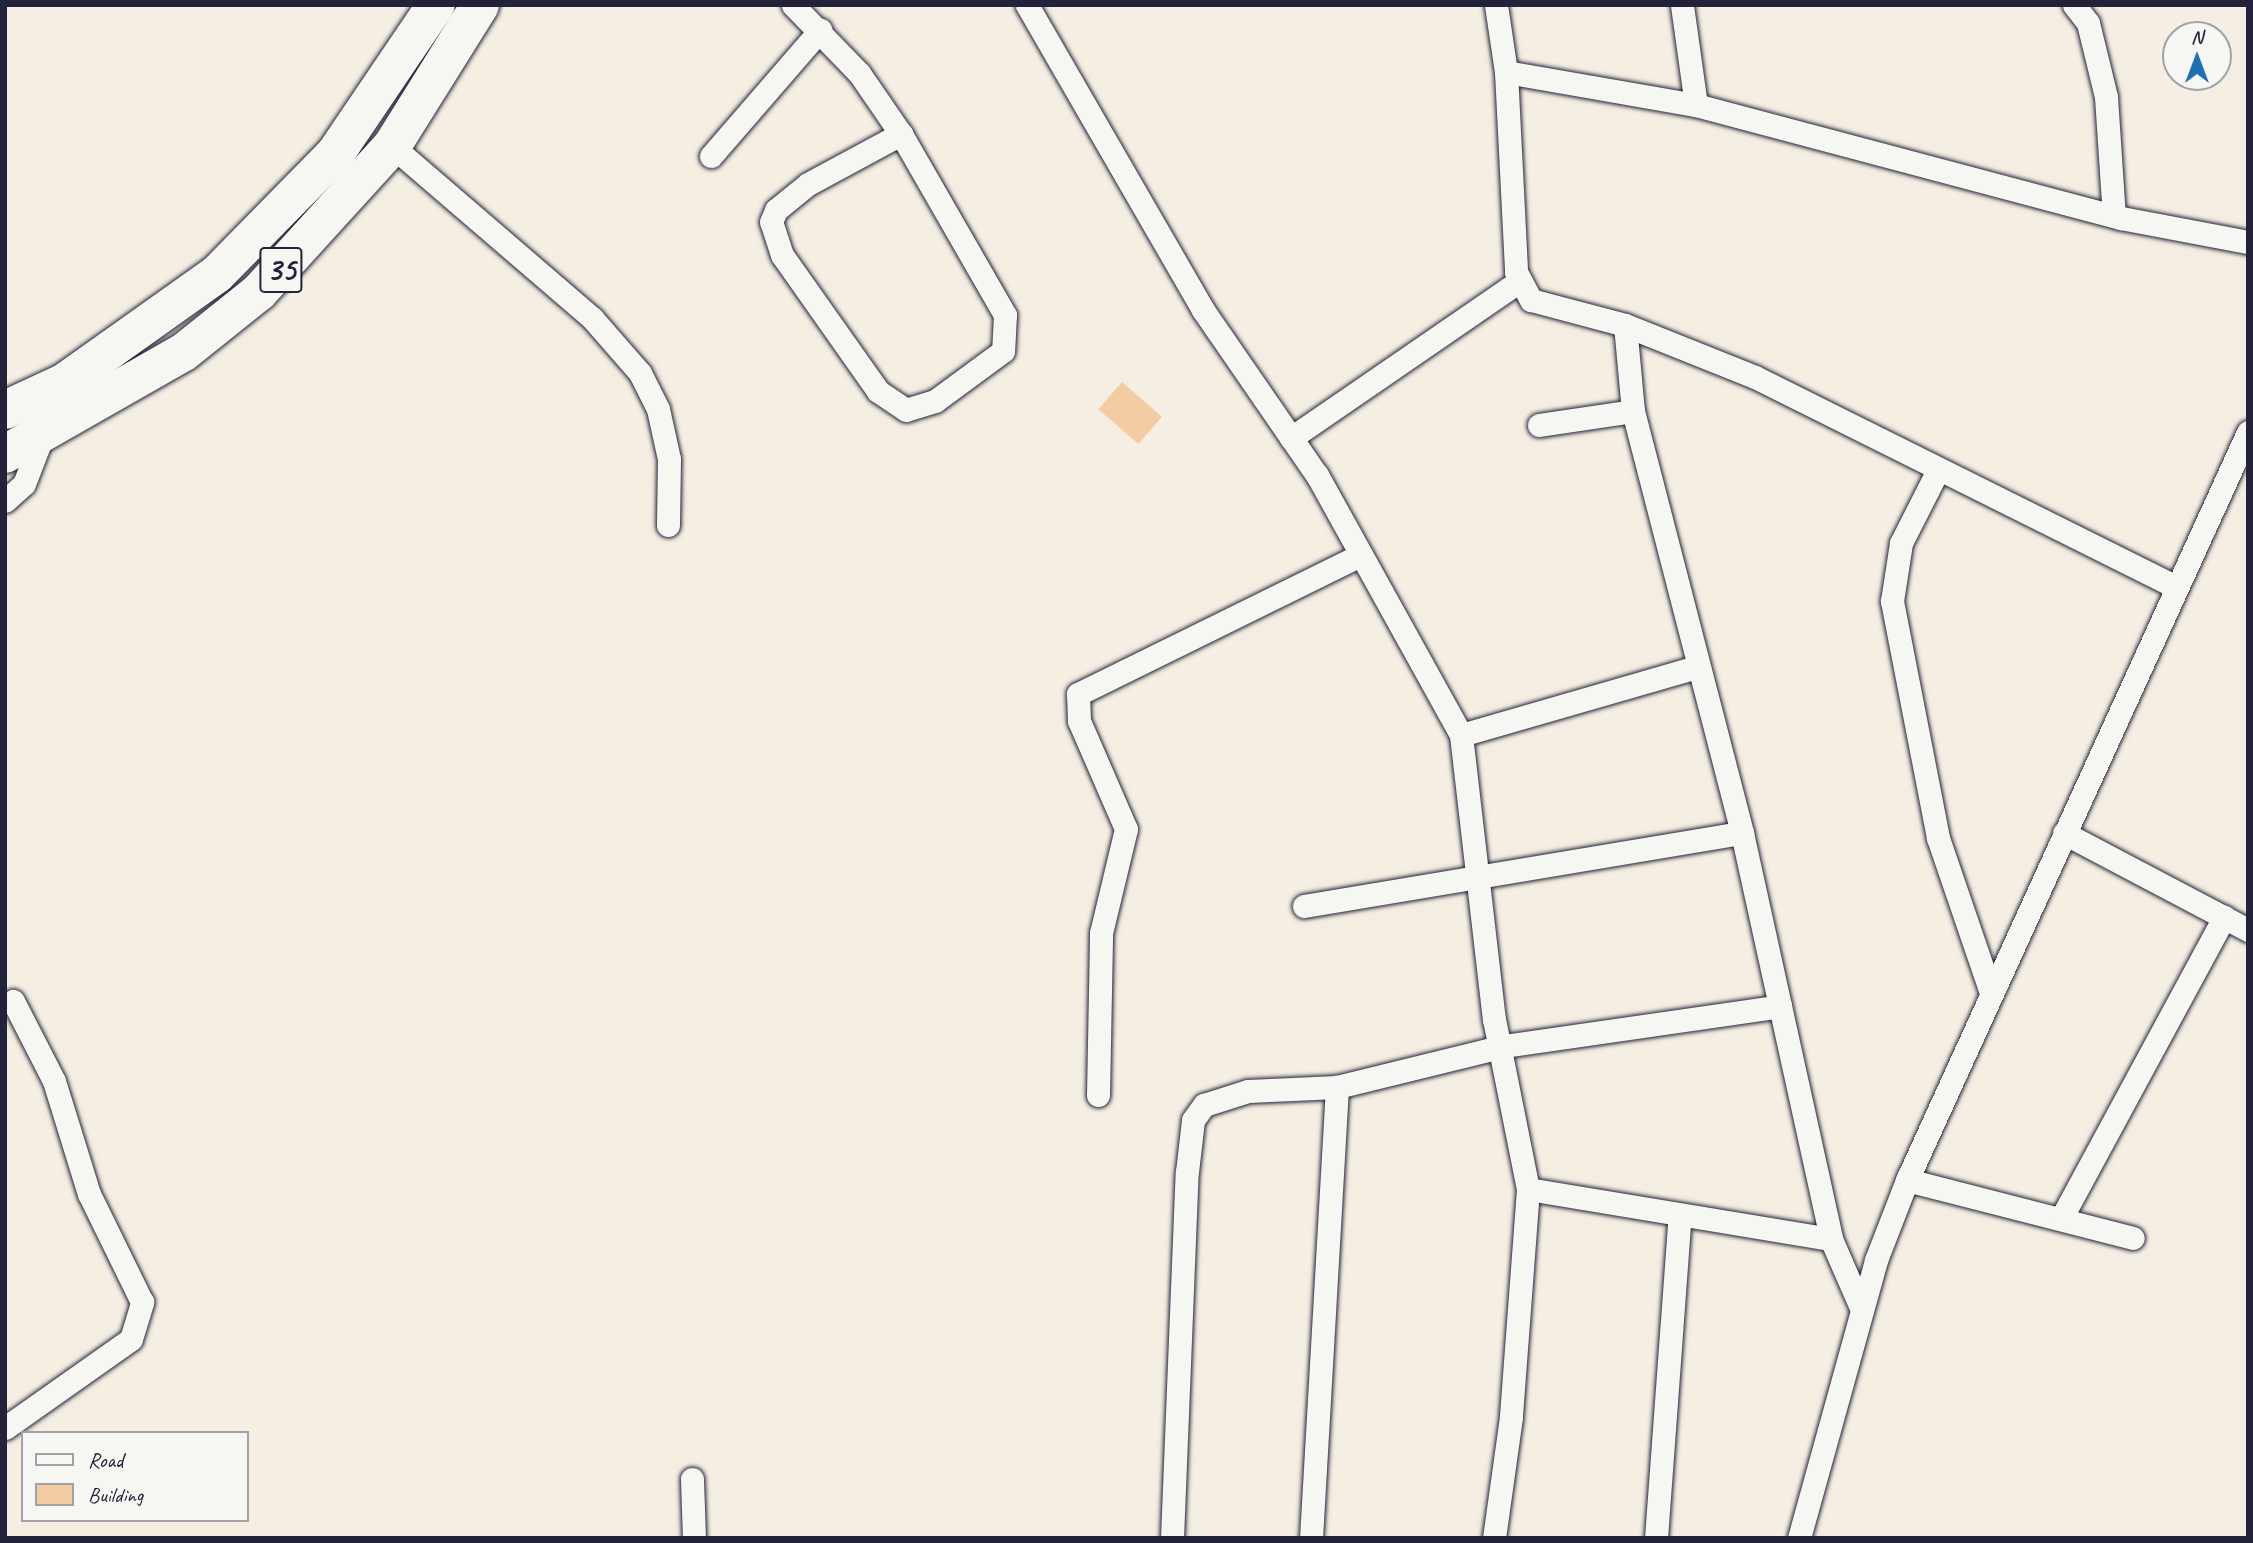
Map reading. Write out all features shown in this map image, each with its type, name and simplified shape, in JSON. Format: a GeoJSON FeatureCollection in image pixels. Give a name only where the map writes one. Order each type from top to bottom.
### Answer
{"type":"FeatureCollection","features":[{"type":"Feature","properties":{"kind":"highway","name":"35"},"geometry":{"type":"LineString","coordinates":[[5,410],[65,382],[217,274],[335,154],[436,5]]}},
{"type":"Feature","properties":{"kind":"highway","name":"35"},"geometry":{"type":"LineString","coordinates":[[5,454],[42,437],[184,352],[259,292],[393,146],[480,5]]}},
{"type":"Feature","properties":{"kind":"street"},"geometry":{"type":"LineString","coordinates":[[793,5],[820,30],[901,134],[989,280],[1008,340],[935,401],[906,410],[878,391],[782,256],[771,222],[776,210],[808,184],[901,134]]}},
{"type":"Feature","properties":{"kind":"street"},"geometry":{"type":"LineString","coordinates":[[1027,5],[1123,180],[1292,438],[1461,735],[1481,874],[1494,1019],[1504,1046],[1528,1189],[1511,1417],[1494,1538]]}},
{"type":"Feature","properties":{"kind":"street"},"geometry":{"type":"LineString","coordinates":[[1496,5],[1506,72],[1518,282],[1546,307],[1625,325],[1755,377],[2177,587]]}},
{"type":"Feature","properties":{"kind":"street"},"geometry":{"type":"LineString","coordinates":[[1682,5],[1696,105]]}},
{"type":"Feature","properties":{"kind":"street"},"geometry":{"type":"LineString","coordinates":[[2074,5],[2088,23],[2106,97],[2114,216]]}},
{"type":"Feature","properties":{"kind":"street"},"geometry":{"type":"LineString","coordinates":[[711,156],[820,30]]}},
{"type":"Feature","properties":{"kind":"street"},"geometry":{"type":"LineString","coordinates":[[1506,72],[1696,105],[2114,216],[2248,242]]}},
{"type":"Feature","properties":{"kind":"street"},"geometry":{"type":"LineString","coordinates":[[393,146],[592,318],[640,373],[658,409],[668,459],[668,525]]}},
{"type":"Feature","properties":{"kind":"street"},"geometry":{"type":"LineString","coordinates":[[1292,438],[1518,282]]}},
{"type":"Feature","properties":{"kind":"street"},"geometry":{"type":"LineString","coordinates":[[1625,325],[1633,411],[1696,667],[1742,833],[1830,1239],[1862,1310]]}},
{"type":"Feature","properties":{"kind":"street"},"geometry":{"type":"LineString","coordinates":[[1539,425],[1633,411]]}},
{"type":"Feature","properties":{"kind":"street"},"geometry":{"type":"LineString","coordinates":[[1799,1538],[1862,1310],[1907,1180],[1990,990],[2248,432]]}},
{"type":"Feature","properties":{"kind":"street"},"geometry":{"type":"LineString","coordinates":[[5,501],[23,484],[42,437]]}},
{"type":"Feature","properties":{"kind":"street"},"geometry":{"type":"LineString","coordinates":[[1938,470],[1901,543],[1892,601],[1938,838],[1990,990]]}},
{"type":"Feature","properties":{"kind":"street"},"geometry":{"type":"LineString","coordinates":[[1098,1095],[1101,933],[1126,829],[1079,721],[1078,694],[1360,555]]}},
{"type":"Feature","properties":{"kind":"street"},"geometry":{"type":"LineString","coordinates":[[1461,735],[1696,667]]}},
{"type":"Feature","properties":{"kind":"street"},"geometry":{"type":"LineString","coordinates":[[1304,906],[1481,874],[1742,833]]}},
{"type":"Feature","properties":{"kind":"street"},"geometry":{"type":"LineString","coordinates":[[2064,833],[2248,930]]}},
{"type":"Feature","properties":{"kind":"street"},"geometry":{"type":"LineString","coordinates":[[2063,1215],[2224,917]]}},
{"type":"Feature","properties":{"kind":"street"},"geometry":{"type":"LineString","coordinates":[[5,1428],[131,1339],[142,1302],[89,1194],[54,1082],[13,1001]]}},
{"type":"Feature","properties":{"kind":"street"},"geometry":{"type":"LineString","coordinates":[[1172,1538],[1193,1120],[1216,1097],[1337,1087],[1504,1046],[1780,1006]]}},
{"type":"Feature","properties":{"kind":"street"},"geometry":{"type":"LineString","coordinates":[[1311,1538],[1337,1087]]}},
{"type":"Feature","properties":{"kind":"street"},"geometry":{"type":"LineString","coordinates":[[1907,1180],[2063,1215],[2133,1238]]}},
{"type":"Feature","properties":{"kind":"street"},"geometry":{"type":"LineString","coordinates":[[1528,1189],[1830,1239]]}},
{"type":"Feature","properties":{"kind":"street"},"geometry":{"type":"LineString","coordinates":[[1656,1538],[1680,1215]]}},
{"type":"Feature","properties":{"kind":"street"},"geometry":{"type":"LineString","coordinates":[[692,1479],[694,1538]]}},
{"type":"Feature","properties":{"kind":"building"},"geometry":{"type":"Polygon","coordinates":[[[1122,382],[1162,417],[1138,444],[1098,409],[1122,382]]]}}]}
